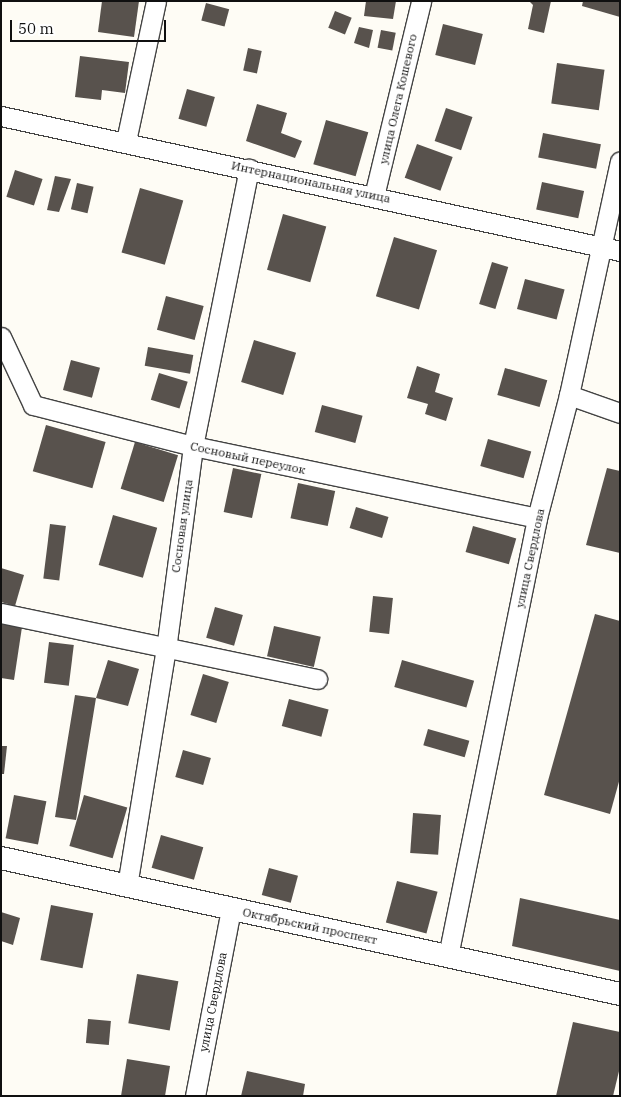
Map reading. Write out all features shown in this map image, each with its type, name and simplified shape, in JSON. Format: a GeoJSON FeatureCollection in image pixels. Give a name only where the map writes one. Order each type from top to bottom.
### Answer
{"type":"FeatureCollection","features":[{"type":"Feature","properties":{"kind":"street"},"geometry":{"type":"LineString","coordinates":[[126,141],[156,1]]}},
{"type":"Feature","properties":{"kind":"street","name":"улица Олега Кошевого"},"geometry":{"type":"LineString","coordinates":[[374,196],[421,1]]}},
{"type":"Feature","properties":{"kind":"street","name":"Интернациональная улица"},"geometry":{"type":"LineString","coordinates":[[1,116],[126,141],[611,249]]}},
{"type":"Feature","properties":{"kind":"street","name":"улица Свердлова"},"geometry":{"type":"LineString","coordinates":[[448,956],[537,518],[569,395],[611,249],[620,162]]}},
{"type":"Feature","properties":{"kind":"street","name":"Сосновая улица"},"geometry":{"type":"LineString","coordinates":[[127,886],[166,650],[193,446],[249,169]]}},
{"type":"Feature","properties":{"kind":"street","name":"Сосновый переулок"},"geometry":{"type":"LineString","coordinates":[[1,337],[33,405],[193,446],[537,518]]}},
{"type":"Feature","properties":{"kind":"street"},"geometry":{"type":"LineString","coordinates":[[569,395],[620,413]]}},
{"type":"Feature","properties":{"kind":"street"},"geometry":{"type":"LineString","coordinates":[[1,613],[166,650],[317,679]]}},
{"type":"Feature","properties":{"kind":"street","name":"Октябрьский проспект"},"geometry":{"type":"LineString","coordinates":[[1,858],[620,994]]}},
{"type":"Feature","properties":{"kind":"street","name":"улица Свердлова"},"geometry":{"type":"LineString","coordinates":[[195,1096],[231,909]]}},
{"type":"Feature","properties":{"kind":"building"},"geometry":{"type":"Polygon","coordinates":[[[102,1],[139,1],[134,37],[98,32],[102,1]]]}},
{"type":"Feature","properties":{"kind":"building"},"geometry":{"type":"Polygon","coordinates":[[[366,1],[396,1],[393,19],[364,16],[366,1]]]}},
{"type":"Feature","properties":{"kind":"building"},"geometry":{"type":"Polygon","coordinates":[[[529,1],[551,1],[544,33],[528,29],[533,5],[529,1]]]}},
{"type":"Feature","properties":{"kind":"building"},"geometry":{"type":"Polygon","coordinates":[[[583,1],[620,1],[620,17],[582,6],[583,1]]]}},
{"type":"Feature","properties":{"kind":"building"},"geometry":{"type":"Polygon","coordinates":[[[206,3],[229,9],[225,27],[201,20],[206,3]]]}},
{"type":"Feature","properties":{"kind":"building"},"geometry":{"type":"Polygon","coordinates":[[[335,11],[352,18],[345,34],[328,28],[335,11]]]}},
{"type":"Feature","properties":{"kind":"building"},"geometry":{"type":"Polygon","coordinates":[[[443,24],[483,34],[475,65],[435,55],[443,24]]]}},
{"type":"Feature","properties":{"kind":"building"},"geometry":{"type":"Polygon","coordinates":[[[359,27],[373,30],[369,48],[354,43],[359,27]]]}},
{"type":"Feature","properties":{"kind":"building"},"geometry":{"type":"Polygon","coordinates":[[[381,30],[396,33],[392,51],[378,48],[381,30]]]}},
{"type":"Feature","properties":{"kind":"building"},"geometry":{"type":"Polygon","coordinates":[[[248,48],[262,51],[257,73],[243,70],[248,48]]]}},
{"type":"Feature","properties":{"kind":"building"},"geometry":{"type":"Polygon","coordinates":[[[80,56],[129,62],[125,93],[102,90],[101,100],[75,97],[80,56]]]}},
{"type":"Feature","properties":{"kind":"building"},"geometry":{"type":"Polygon","coordinates":[[[557,63],[605,70],[599,110],[551,104],[557,63]]]}},
{"type":"Feature","properties":{"kind":"building"},"geometry":{"type":"Polygon","coordinates":[[[187,89],[215,97],[206,127],[178,119],[187,89]]]}},
{"type":"Feature","properties":{"kind":"building"},"geometry":{"type":"Polygon","coordinates":[[[257,104],[287,113],[281,133],[302,141],[295,158],[246,141],[257,104]]]}},
{"type":"Feature","properties":{"kind":"building"},"geometry":{"type":"Polygon","coordinates":[[[446,108],[472,117],[461,150],[435,141],[446,108]]]}},
{"type":"Feature","properties":{"kind":"building"},"geometry":{"type":"Polygon","coordinates":[[[326,120],[368,132],[356,176],[313,164],[326,120]]]}},
{"type":"Feature","properties":{"kind":"building"},"geometry":{"type":"Polygon","coordinates":[[[543,133],[601,144],[596,169],[538,158],[543,133]]]}},
{"type":"Feature","properties":{"kind":"building"},"geometry":{"type":"Polygon","coordinates":[[[417,144],[453,157],[440,191],[405,178],[417,144]]]}},
{"type":"Feature","properties":{"kind":"building"},"geometry":{"type":"Polygon","coordinates":[[[15,170],[43,179],[34,206],[6,197],[15,170]]]}},
{"type":"Feature","properties":{"kind":"building"},"geometry":{"type":"Polygon","coordinates":[[[55,176],[71,179],[59,212],[47,210],[55,176]]]}},
{"type":"Feature","properties":{"kind":"building"},"geometry":{"type":"Polygon","coordinates":[[[542,182],[584,191],[578,218],[536,209],[542,182]]]}},
{"type":"Feature","properties":{"kind":"building"},"geometry":{"type":"Polygon","coordinates":[[[77,183],[94,187],[87,213],[71,209],[77,183]]]}},
{"type":"Feature","properties":{"kind":"building"},"geometry":{"type":"Polygon","coordinates":[[[140,188],[183,200],[165,265],[122,252],[140,188]]]}},
{"type":"Feature","properties":{"kind":"building"},"geometry":{"type":"Polygon","coordinates":[[[283,214],[326,226],[310,282],[267,270],[283,214]]]}},
{"type":"Feature","properties":{"kind":"building"},"geometry":{"type":"Polygon","coordinates":[[[394,237],[437,250],[419,309],[376,296],[394,237]]]}},
{"type":"Feature","properties":{"kind":"building"},"geometry":{"type":"Polygon","coordinates":[[[492,262],[508,267],[495,309],[479,304],[492,262]]]}},
{"type":"Feature","properties":{"kind":"building"},"geometry":{"type":"Polygon","coordinates":[[[525,279],[565,290],[557,320],[517,309],[525,279]]]}},
{"type":"Feature","properties":{"kind":"building"},"geometry":{"type":"Polygon","coordinates":[[[166,296],[204,306],[195,340],[157,330],[166,296]]]}},
{"type":"Feature","properties":{"kind":"building"},"geometry":{"type":"Polygon","coordinates":[[[254,340],[296,353],[283,395],[241,382],[254,340]]]}},
{"type":"Feature","properties":{"kind":"building"},"geometry":{"type":"Polygon","coordinates":[[[148,347],[193,355],[190,374],[145,366],[148,347]]]}},
{"type":"Feature","properties":{"kind":"building"},"geometry":{"type":"Polygon","coordinates":[[[71,360],[100,368],[92,398],[63,390],[71,360]]]}},
{"type":"Feature","properties":{"kind":"building"},"geometry":{"type":"Polygon","coordinates":[[[417,366],[440,374],[435,392],[453,398],[446,421],[425,414],[428,404],[407,398],[417,366]]]}},
{"type":"Feature","properties":{"kind":"building"},"geometry":{"type":"Polygon","coordinates":[[[505,368],[547,380],[540,407],[497,395],[505,368]]]}},
{"type":"Feature","properties":{"kind":"building"},"geometry":{"type":"Polygon","coordinates":[[[159,373],[188,382],[180,409],[151,400],[159,373]]]}},
{"type":"Feature","properties":{"kind":"building"},"geometry":{"type":"Polygon","coordinates":[[[322,405],[363,416],[355,443],[315,432],[322,405]]]}},
{"type":"Feature","properties":{"kind":"building"},"geometry":{"type":"Polygon","coordinates":[[[46,425],[106,442],[92,488],[33,471],[46,425]]]}},
{"type":"Feature","properties":{"kind":"building"},"geometry":{"type":"Polygon","coordinates":[[[488,439],[531,451],[524,478],[480,466],[488,439]]]}},
{"type":"Feature","properties":{"kind":"building"},"geometry":{"type":"Polygon","coordinates":[[[135,442],[178,455],[164,502],[121,489],[135,442]]]}},
{"type":"Feature","properties":{"kind":"building"},"geometry":{"type":"Polygon","coordinates":[[[233,468],[261,474],[252,518],[224,512],[233,468]]]}},
{"type":"Feature","properties":{"kind":"building"},"geometry":{"type":"Polygon","coordinates":[[[607,468],[620,471],[620,553],[586,545],[607,468]]]}},
{"type":"Feature","properties":{"kind":"building"},"geometry":{"type":"Polygon","coordinates":[[[298,483],[335,491],[328,526],[291,518],[298,483]]]}},
{"type":"Feature","properties":{"kind":"building"},"geometry":{"type":"Polygon","coordinates":[[[356,507],[389,517],[382,538],[350,528],[356,507]]]}},
{"type":"Feature","properties":{"kind":"building"},"geometry":{"type":"Polygon","coordinates":[[[113,515],[157,528],[143,578],[99,565],[113,515]]]}},
{"type":"Feature","properties":{"kind":"building"},"geometry":{"type":"Polygon","coordinates":[[[50,524],[66,526],[59,581],[43,579],[50,524]]]}},
{"type":"Feature","properties":{"kind":"building"},"geometry":{"type":"Polygon","coordinates":[[[473,526],[516,538],[509,564],[466,552],[473,526]]]}},
{"type":"Feature","properties":{"kind":"building"},"geometry":{"type":"Polygon","coordinates":[[[1,568],[24,575],[15,606],[1,602],[1,568]]]}},
{"type":"Feature","properties":{"kind":"building"},"geometry":{"type":"Polygon","coordinates":[[[373,596],[393,598],[389,634],[369,632],[373,596]]]}},
{"type":"Feature","properties":{"kind":"building"},"geometry":{"type":"Polygon","coordinates":[[[215,607],[243,615],[234,646],[206,638],[215,607]]]}},
{"type":"Feature","properties":{"kind":"building"},"geometry":{"type":"Polygon","coordinates":[[[595,614],[620,621],[620,778],[610,814],[544,795],[595,614]]]}},
{"type":"Feature","properties":{"kind":"building"},"geometry":{"type":"Polygon","coordinates":[[[1,624],[22,627],[14,680],[1,678],[1,624]]]}},
{"type":"Feature","properties":{"kind":"building"},"geometry":{"type":"Polygon","coordinates":[[[274,626],[321,637],[314,667],[267,656],[274,626]]]}},
{"type":"Feature","properties":{"kind":"building"},"geometry":{"type":"Polygon","coordinates":[[[49,642],[74,645],[69,686],[44,683],[49,642]]]}},
{"type":"Feature","properties":{"kind":"building"},"geometry":{"type":"Polygon","coordinates":[[[108,660],[139,669],[128,706],[96,698],[108,660]]]}},
{"type":"Feature","properties":{"kind":"building"},"geometry":{"type":"Polygon","coordinates":[[[402,660],[474,681],[466,708],[394,687],[402,660]]]}},
{"type":"Feature","properties":{"kind":"building"},"geometry":{"type":"Polygon","coordinates":[[[203,674],[229,682],[216,723],[190,715],[203,674]]]}},
{"type":"Feature","properties":{"kind":"building"},"geometry":{"type":"Polygon","coordinates":[[[75,695],[96,698],[76,820],[55,817],[75,695]]]}},
{"type":"Feature","properties":{"kind":"building"},"geometry":{"type":"Polygon","coordinates":[[[289,699],[329,710],[321,737],[282,726],[289,699]]]}},
{"type":"Feature","properties":{"kind":"building"},"geometry":{"type":"Polygon","coordinates":[[[428,729],[469,741],[465,757],[423,745],[428,729]]]}},
{"type":"Feature","properties":{"kind":"building"},"geometry":{"type":"Polygon","coordinates":[[[1,746],[7,746],[4,774],[1,774],[1,746]]]}},
{"type":"Feature","properties":{"kind":"building"},"geometry":{"type":"Polygon","coordinates":[[[183,750],[211,758],[203,785],[175,777],[183,750]]]}},
{"type":"Feature","properties":{"kind":"building"},"geometry":{"type":"Polygon","coordinates":[[[14,795],[46,801],[38,844],[6,838],[14,795]]]}},
{"type":"Feature","properties":{"kind":"building"},"geometry":{"type":"Polygon","coordinates":[[[84,795],[127,807],[113,858],[69,846],[84,795]]]}},
{"type":"Feature","properties":{"kind":"building"},"geometry":{"type":"Polygon","coordinates":[[[413,813],[441,815],[438,855],[410,853],[413,813]]]}},
{"type":"Feature","properties":{"kind":"building"},"geometry":{"type":"Polygon","coordinates":[[[161,835],[203,847],[194,880],[152,868],[161,835]]]}},
{"type":"Feature","properties":{"kind":"building"},"geometry":{"type":"Polygon","coordinates":[[[269,868],[298,876],[291,903],[262,895],[269,868]]]}},
{"type":"Feature","properties":{"kind":"building"},"geometry":{"type":"Polygon","coordinates":[[[397,881],[438,892],[426,933],[386,923],[397,881]]]}},
{"type":"Feature","properties":{"kind":"building"},"geometry":{"type":"Polygon","coordinates":[[[520,898],[620,920],[620,971],[512,946],[520,898]]]}},
{"type":"Feature","properties":{"kind":"building"},"geometry":{"type":"Polygon","coordinates":[[[51,905],[93,913],[83,968],[40,960],[51,905]]]}},
{"type":"Feature","properties":{"kind":"building"},"geometry":{"type":"Polygon","coordinates":[[[1,912],[20,918],[13,945],[1,941],[1,912]]]}},
{"type":"Feature","properties":{"kind":"building"},"geometry":{"type":"Polygon","coordinates":[[[137,974],[178,981],[170,1031],[128,1023],[137,974]]]}},
{"type":"Feature","properties":{"kind":"building"},"geometry":{"type":"Polygon","coordinates":[[[88,1019],[111,1021],[109,1045],[86,1043],[88,1019]]]}},
{"type":"Feature","properties":{"kind":"building"},"geometry":{"type":"Polygon","coordinates":[[[573,1022],[620,1032],[620,1067],[613,1096],[556,1096],[573,1022]]]}},
{"type":"Feature","properties":{"kind":"building"},"geometry":{"type":"Polygon","coordinates":[[[127,1059],[170,1066],[165,1096],[121,1096],[127,1059]]]}},
{"type":"Feature","properties":{"kind":"building"},"geometry":{"type":"Polygon","coordinates":[[[247,1071],[305,1084],[303,1096],[241,1096],[247,1071]]]}}]}
